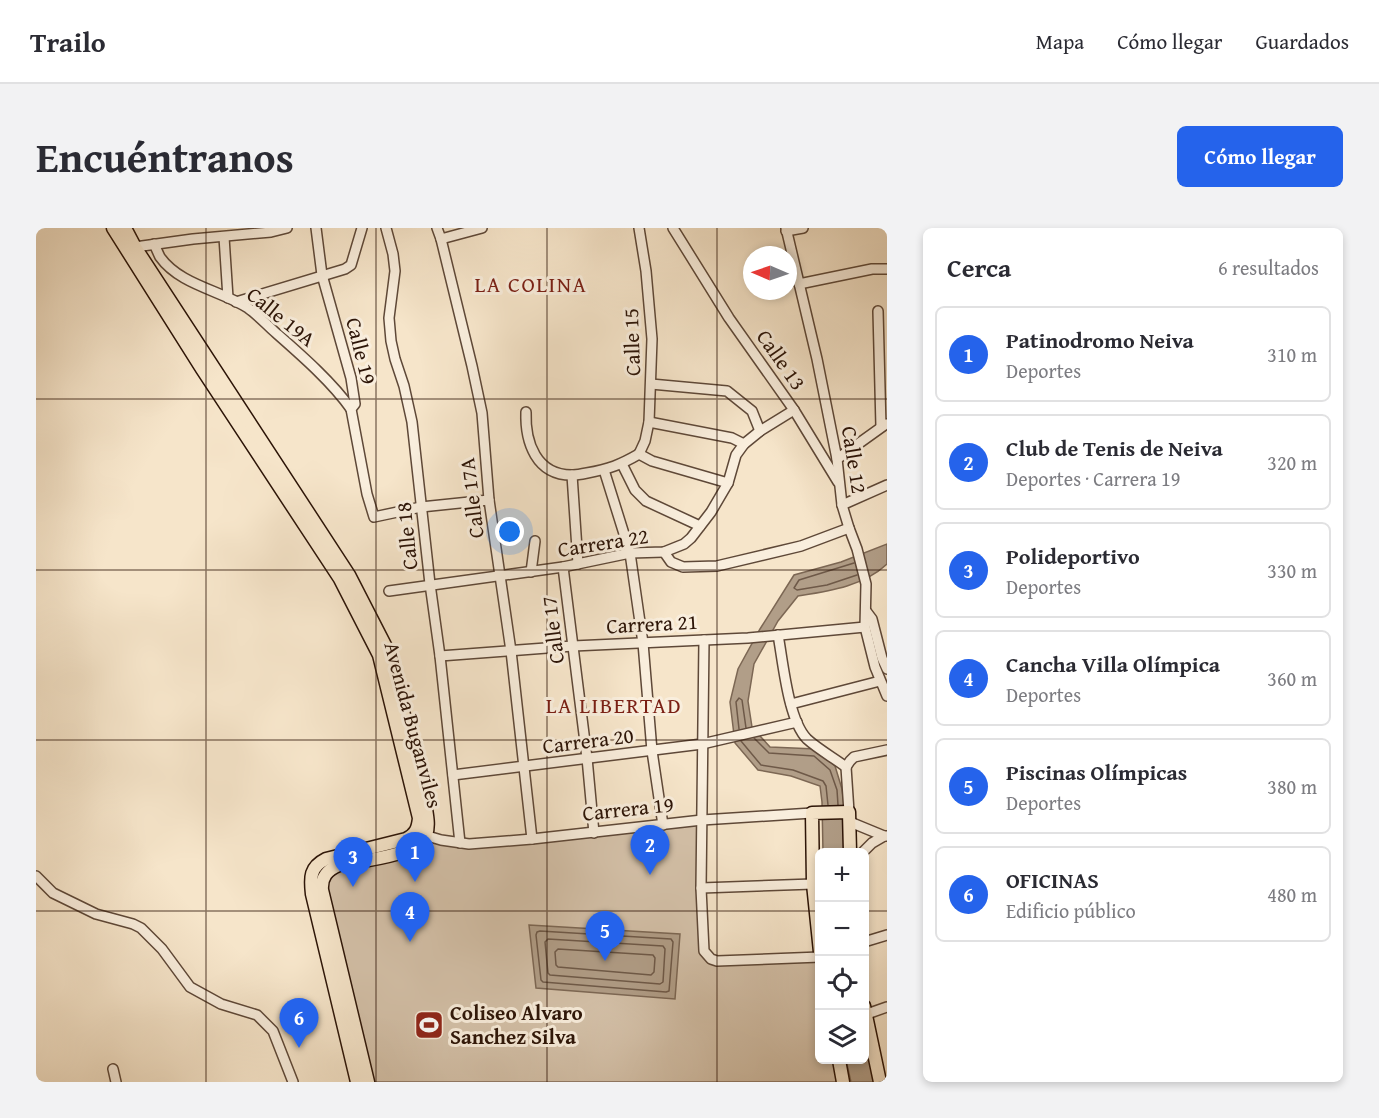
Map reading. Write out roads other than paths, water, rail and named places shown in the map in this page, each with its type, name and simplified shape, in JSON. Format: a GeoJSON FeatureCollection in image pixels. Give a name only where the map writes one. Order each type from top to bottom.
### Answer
{"type":"FeatureCollection","features":[{"type":"Feature","properties":{"kind":"main road","name":"Avenida Buganviles"},"geometry":{"type":"LineString","coordinates":[[113,228],[202,369],[340,579],[379,655],[421,834]]}},
{"type":"Feature","properties":{"kind":"main road","name":"Avenida Buganviles"},"geometry":{"type":"LineString","coordinates":[[125,228],[135,247],[349,575],[389,653],[428,822],[417,845],[409,850],[331,868],[321,883],[368,1082]]}},
{"type":"Feature","properties":{"kind":"main road","name":"Carrera 19"},"geometry":{"type":"LineString","coordinates":[[816,813],[848,815]]}},
{"type":"Feature","properties":{"kind":"main road"},"geometry":{"type":"LineString","coordinates":[[815,907],[813,884],[816,813]]}},
{"type":"Feature","properties":{"kind":"main road"},"geometry":{"type":"LineString","coordinates":[[848,815],[850,848]]}},
{"type":"Feature","properties":{"kind":"main road","name":"Avenida Buganviles"},"geometry":{"type":"LineString","coordinates":[[357,1082],[312,894],[311,876],[317,863],[326,859],[421,834]]}},
{"type":"Feature","properties":{"kind":"main road"},"geometry":{"type":"LineString","coordinates":[[869,1025],[880,1082]]}},
{"type":"Feature","properties":{"kind":"main road"},"geometry":{"type":"LineString","coordinates":[[840,1064],[843,1082]]}},
{"type":"Feature","properties":{"kind":"street"},"geometry":{"type":"LineString","coordinates":[[135,247],[271,232],[287,228]]}},
{"type":"Feature","properties":{"kind":"street","name":"Calle 19"},"geometry":{"type":"LineString","coordinates":[[316,228],[322,275],[351,378],[355,404],[351,409],[367,494],[374,517],[422,507]]}},
{"type":"Feature","properties":{"kind":"street"},"geometry":{"type":"LineString","coordinates":[[154,244],[160,256],[173,270],[200,286],[232,300],[345,269],[351,265],[362,228]]}},
{"type":"Feature","properties":{"kind":"street","name":"Calle 18"},"geometry":{"type":"LineString","coordinates":[[386,228],[395,271],[389,318],[391,341],[412,422],[460,843]]}},
{"type":"Feature","properties":{"kind":"street","name":"Calle 17A"},"geometry":{"type":"LineString","coordinates":[[437,228],[482,413],[489,500],[511,651],[532,839]]}},
{"type":"Feature","properties":{"kind":"street"},"geometry":{"type":"LineString","coordinates":[[441,239],[482,228]]}},
{"type":"Feature","properties":{"kind":"street","name":"Calle 15"},"geometry":{"type":"LineString","coordinates":[[639,228],[646,271],[652,339],[649,422],[645,441],[639,454]]}},
{"type":"Feature","properties":{"kind":"street","name":"Calle 13"},"geometry":{"type":"LineString","coordinates":[[674,228],[729,318],[794,410],[839,484]]}},
{"type":"Feature","properties":{"kind":"street"},"geometry":{"type":"LineString","coordinates":[[786,230],[803,228]]}},
{"type":"Feature","properties":{"kind":"street","name":"Calle 12"},"geometry":{"type":"LineString","coordinates":[[786,230],[817,359],[837,459],[842,505],[866,584],[866,627],[874,667],[887,696]]}},
{"type":"Feature","properties":{"kind":"street","name":"Calle 19A"},"geometry":{"type":"LineString","coordinates":[[224,237],[232,300],[249,309],[293,348],[342,396],[351,409]]}},
{"type":"Feature","properties":{"kind":"street"},"geometry":{"type":"LineString","coordinates":[[799,284],[872,269],[887,269]]}},
{"type":"Feature","properties":{"kind":"street"},"geometry":{"type":"LineString","coordinates":[[837,459],[884,425],[878,311]]}},
{"type":"Feature","properties":{"kind":"street"},"geometry":{"type":"LineString","coordinates":[[651,384],[727,391],[752,411],[760,431]]}},
{"type":"Feature","properties":{"kind":"street"},"geometry":{"type":"LineString","coordinates":[[664,552],[684,544],[711,512],[728,483],[736,455],[744,444],[794,410]]}},
{"type":"Feature","properties":{"kind":"street"},"geometry":{"type":"LineString","coordinates":[[526,412],[528,439],[536,456],[550,471],[572,475],[604,470],[622,464],[639,454],[652,461],[728,483]]}},
{"type":"Feature","properties":{"kind":"street"},"geometry":{"type":"LineString","coordinates":[[649,422],[732,438],[744,444]]}},
{"type":"Feature","properties":{"kind":"street"},"geometry":{"type":"LineString","coordinates":[[622,464],[635,490],[646,501],[700,526]]}},
{"type":"Feature","properties":{"kind":"street"},"geometry":{"type":"LineString","coordinates":[[604,470],[630,553],[643,643],[652,750],[663,825]]}},
{"type":"Feature","properties":{"kind":"street"},"geometry":{"type":"LineString","coordinates":[[572,475],[578,564]]}},
{"type":"Feature","properties":{"kind":"street"},"geometry":{"type":"LineString","coordinates":[[842,505],[887,485]]}},
{"type":"Feature","properties":{"kind":"street"},"geometry":{"type":"LineString","coordinates":[[422,507],[489,500]]}},
{"type":"Feature","properties":{"kind":"street","name":"Carrera 22"},"geometry":{"type":"LineString","coordinates":[[389,591],[563,567],[630,553],[664,552],[671,562],[683,567],[717,566],[801,546],[849,528]]}},
{"type":"Feature","properties":{"kind":"street"},"geometry":{"type":"LineString","coordinates":[[531,572],[535,541]]}},
{"type":"Feature","properties":{"kind":"street","name":"Calle 17"},"geometry":{"type":"LineString","coordinates":[[563,567],[594,832]]}},
{"type":"Feature","properties":{"kind":"street"},"geometry":{"type":"LineString","coordinates":[[866,610],[873,619],[882,658],[887,669]]}},
{"type":"Feature","properties":{"kind":"street","name":"Carrera 21"},"geometry":{"type":"LineString","coordinates":[[440,656],[573,646],[748,638],[866,627]]}},
{"type":"Feature","properties":{"kind":"street"},"geometry":{"type":"LineString","coordinates":[[775,635],[791,704],[802,733],[846,766]]}},
{"type":"Feature","properties":{"kind":"street"},"geometry":{"type":"LineString","coordinates":[[704,640],[701,888],[704,951],[711,959],[717,961],[815,957]]}},
{"type":"Feature","properties":{"kind":"street"},"geometry":{"type":"LineString","coordinates":[[791,704],[880,681]]}},
{"type":"Feature","properties":{"kind":"street","name":"Carrera 20"},"geometry":{"type":"LineString","coordinates":[[453,776],[702,744],[797,722]]}},
{"type":"Feature","properties":{"kind":"street"},"geometry":{"type":"LineString","coordinates":[[848,815],[846,766],[854,757],[887,750]]}},
{"type":"Feature","properties":{"kind":"street","name":"Carrera 19"},"geometry":{"type":"LineString","coordinates":[[421,834],[469,844],[702,820],[816,813]]}},
{"type":"Feature","properties":{"kind":"street","name":"Carrera 19"},"geometry":{"type":"LineString","coordinates":[[848,815],[886,836]]}},
{"type":"Feature","properties":{"kind":"street"},"geometry":{"type":"LineString","coordinates":[[867,848],[886,836]]}},
{"type":"Feature","properties":{"kind":"street"},"geometry":{"type":"LineString","coordinates":[[36,876],[53,893],[96,914],[141,928],[162,949],[190,987],[221,1004],[256,1015],[273,1032],[293,1082]]}},
{"type":"Feature","properties":{"kind":"street"},"geometry":{"type":"LineString","coordinates":[[701,888],[813,884]]}},
{"type":"Feature","properties":{"kind":"street"},"geometry":{"type":"LineString","coordinates":[[869,940],[887,935]]}},
{"type":"Feature","properties":{"kind":"street"},"geometry":{"type":"LineString","coordinates":[[869,1010],[887,1007]]}},
{"type":"Feature","properties":{"kind":"street"},"geometry":{"type":"LineString","coordinates":[[113,1069],[116,1082]]}},
{"type":"Feature","properties":{"kind":"water"},"geometry":{"type":"Polygon","coordinates":[[[887,544],[887,564],[868,578],[846,586],[798,596],[778,621],[754,664],[748,701],[752,727],[770,747],[816,749],[835,766],[842,789],[848,848],[823,848],[820,786],[791,776],[758,770],[735,743],[730,702],[738,669],[794,575],[841,562],[887,544]]]}},
{"type":"Feature","properties":{"kind":"water"},"geometry":{"type":"Polygon","coordinates":[[[529,925],[680,934],[675,999],[536,988],[529,925]]]}},
{"type":"Feature","properties":{"kind":"water"},"geometry":{"type":"Polygon","coordinates":[[[869,1055],[874,1082],[851,1082],[847,1064],[869,1064],[869,1055]]]}},
{"type":"Feature","properties":{"kind":"place","name":"Club de Tenis de Neiva"},"geometry":{"type":"Point","coordinates":[650,875]}},
{"type":"Feature","properties":{"kind":"place","name":"Patinodromo Neiva"},"geometry":{"type":"Point","coordinates":[415,882]}},
{"type":"Feature","properties":{"kind":"place","name":"Polideportivo"},"geometry":{"type":"Point","coordinates":[353,887]}},
{"type":"Feature","properties":{"kind":"place","name":"Cancha Villa Olímpica"},"geometry":{"type":"Point","coordinates":[410,942]}},
{"type":"Feature","properties":{"kind":"place","name":"Piscinas Olímpicas"},"geometry":{"type":"Point","coordinates":[605,961]}},
{"type":"Feature","properties":{"kind":"place","name":"Coliseo Alvaro Sanchez Silva"},"geometry":{"type":"Point","coordinates":[429,1025]}},
{"type":"Feature","properties":{"kind":"place","name":"OFICINAS"},"geometry":{"type":"Point","coordinates":[299,1048]}},
{"type":"Feature","properties":{"kind":"district","name":"LA COLINA"},"geometry":{"type":"Point","coordinates":[531,284]}},
{"type":"Feature","properties":{"kind":"district","name":"LA LIBERTAD"},"geometry":{"type":"Point","coordinates":[614,705]}}]}
